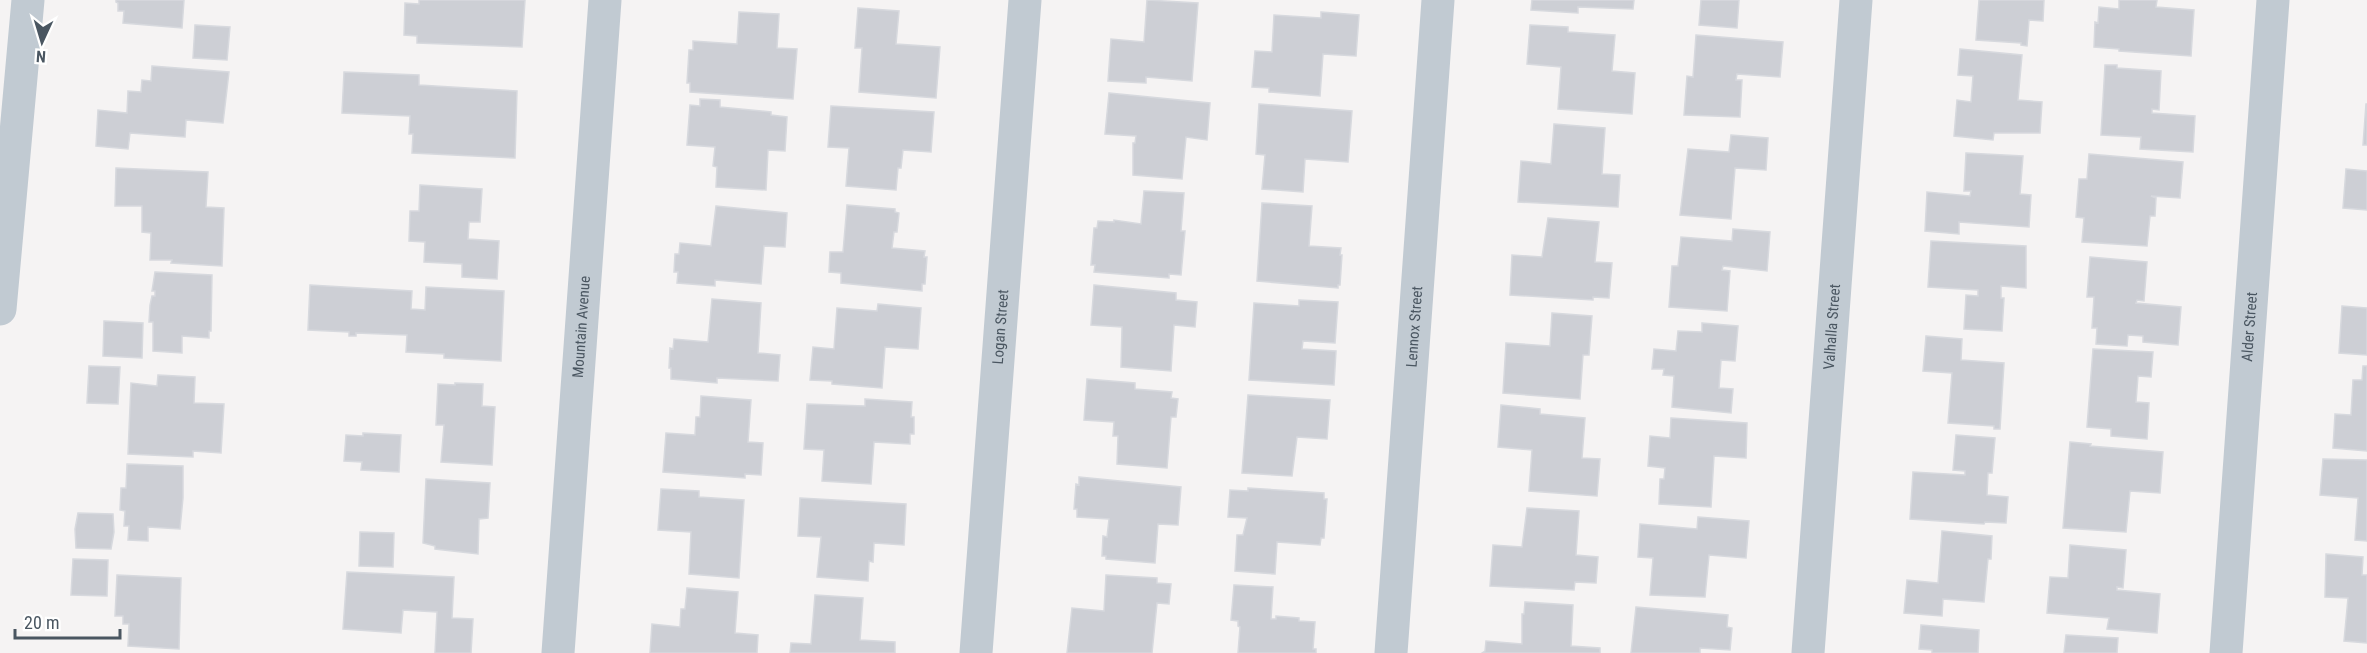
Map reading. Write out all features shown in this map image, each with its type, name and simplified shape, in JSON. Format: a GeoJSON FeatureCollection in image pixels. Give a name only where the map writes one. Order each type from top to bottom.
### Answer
{"type":"FeatureCollection","features":[{"type":"Feature","properties":{"kind":"street"},"geometry":{"type":"LineString","coordinates":[[0,309],[28,0]]}},
{"type":"Feature","properties":{"kind":"street","name":"Mountain Avenue"},"geometry":{"type":"LineString","coordinates":[[558,653],[605,0]]}},
{"type":"Feature","properties":{"kind":"street","name":"Logan Street"},"geometry":{"type":"LineString","coordinates":[[976,653],[1025,0]]}},
{"type":"Feature","properties":{"kind":"street","name":"Lennox Street"},"geometry":{"type":"LineString","coordinates":[[1391,653],[1438,0]]}},
{"type":"Feature","properties":{"kind":"street","name":"Valhalla Street"},"geometry":{"type":"LineString","coordinates":[[1808,653],[1856,0]]}},
{"type":"Feature","properties":{"kind":"street","name":"Alder Street"},"geometry":{"type":"LineString","coordinates":[[2226,653],[2273,0]]}},
{"type":"Feature","properties":{"kind":"building"},"geometry":{"type":"Polygon","coordinates":[[[116,0],[184,0],[182,28],[123,23],[124,11],[118,11],[116,0]]]}},
{"type":"Feature","properties":{"kind":"building"},"geometry":{"type":"Polygon","coordinates":[[[419,0],[525,0],[522,47],[417,43],[417,36],[404,35],[405,3],[419,4],[419,0]]]}},
{"type":"Feature","properties":{"kind":"building"},"geometry":{"type":"Polygon","coordinates":[[[1147,0],[1198,3],[1192,81],[1146,77],[1146,83],[1108,81],[1111,39],[1144,42],[1147,0]]]}},
{"type":"Feature","properties":{"kind":"building"},"geometry":{"type":"Polygon","coordinates":[[[1532,0],[1634,0],[1633,9],[1578,7],[1578,13],[1531,10],[1532,0]]]}},
{"type":"Feature","properties":{"kind":"building"},"geometry":{"type":"Polygon","coordinates":[[[1701,0],[1739,0],[1737,28],[1699,25],[1701,0]]]}},
{"type":"Feature","properties":{"kind":"building"},"geometry":{"type":"Polygon","coordinates":[[[1979,0],[2044,0],[2043,21],[2029,20],[2027,46],[2021,43],[1976,40],[1979,0]]]}},
{"type":"Feature","properties":{"kind":"building"},"geometry":{"type":"Polygon","coordinates":[[[2119,0],[2157,0],[2156,7],[2194,10],[2191,56],[2094,47],[2095,22],[2098,23],[2099,7],[2119,9],[2119,0]]]}},
{"type":"Feature","properties":{"kind":"building"},"geometry":{"type":"Polygon","coordinates":[[[858,8],[899,11],[896,44],[940,47],[936,98],[859,92],[862,48],[855,48],[858,8]]]}},
{"type":"Feature","properties":{"kind":"building"},"geometry":{"type":"Polygon","coordinates":[[[739,12],[779,14],[777,48],[797,49],[793,99],[690,92],[690,83],[687,83],[689,50],[693,50],[693,41],[737,44],[739,12]]]}},
{"type":"Feature","properties":{"kind":"building"},"geometry":{"type":"Polygon","coordinates":[[[1321,12],[1359,15],[1356,56],[1323,54],[1320,96],[1269,92],[1269,88],[1252,87],[1255,51],[1272,52],[1274,15],[1321,18],[1321,12]]]}},
{"type":"Feature","properties":{"kind":"building"},"geometry":{"type":"Polygon","coordinates":[[[195,25],[230,27],[227,60],[193,58],[195,25]]]}},
{"type":"Feature","properties":{"kind":"building"},"geometry":{"type":"Polygon","coordinates":[[[1530,25],[1568,27],[1568,32],[1615,35],[1612,71],[1635,73],[1632,114],[1558,109],[1561,67],[1527,64],[1530,25]]]}},
{"type":"Feature","properties":{"kind":"building"},"geometry":{"type":"Polygon","coordinates":[[[1696,35],[1783,42],[1780,77],[1737,74],[1736,80],[1742,80],[1740,117],[1684,115],[1687,76],[1693,77],[1696,35]]]}},
{"type":"Feature","properties":{"kind":"building"},"geometry":{"type":"Polygon","coordinates":[[[1960,49],[2022,55],[2018,100],[2042,102],[2040,133],[1994,133],[1993,140],[1954,136],[1957,100],[1971,102],[1973,76],[1958,75],[1960,49]]]}},
{"type":"Feature","properties":{"kind":"building"},"geometry":{"type":"Polygon","coordinates":[[[2105,65],[2161,71],[2159,110],[2152,109],[2152,113],[2195,116],[2193,152],[2140,149],[2141,137],[2101,135],[2105,65]]]}},
{"type":"Feature","properties":{"kind":"building"},"geometry":{"type":"Polygon","coordinates":[[[152,66],[229,72],[223,123],[186,120],[185,137],[130,133],[128,149],[96,146],[98,110],[127,113],[128,91],[141,92],[142,80],[151,81],[152,66]]]}},
{"type":"Feature","properties":{"kind":"building"},"geometry":{"type":"Polygon","coordinates":[[[344,72],[419,75],[419,85],[517,91],[515,158],[412,153],[413,134],[409,134],[410,116],[342,113],[344,72]]]}},
{"type":"Feature","properties":{"kind":"building"},"geometry":{"type":"Polygon","coordinates":[[[1109,93],[1210,103],[1207,140],[1186,137],[1182,179],[1133,175],[1133,143],[1135,143],[1136,136],[1105,134],[1109,93]]]}},
{"type":"Feature","properties":{"kind":"building"},"geometry":{"type":"Polygon","coordinates":[[[700,99],[720,100],[720,107],[771,112],[771,115],[787,117],[785,151],[768,150],[766,190],[716,187],[717,167],[713,166],[715,147],[687,145],[690,105],[700,106],[700,99]]]}},
{"type":"Feature","properties":{"kind":"building"},"geometry":{"type":"Polygon","coordinates":[[[1259,104],[1352,111],[1348,162],[1305,159],[1303,192],[1262,189],[1265,155],[1256,154],[1259,104]]]}},
{"type":"Feature","properties":{"kind":"building"},"geometry":{"type":"Polygon","coordinates":[[[2366,104],[2367,145],[2363,145],[2366,104]]]}},
{"type":"Feature","properties":{"kind":"building"},"geometry":{"type":"Polygon","coordinates":[[[831,106],[934,112],[931,152],[903,150],[901,168],[898,168],[896,190],[846,186],[849,148],[828,147],[831,106]]]}},
{"type":"Feature","properties":{"kind":"building"},"geometry":{"type":"Polygon","coordinates":[[[1554,124],[1605,128],[1602,174],[1620,175],[1618,207],[1518,202],[1521,161],[1551,164],[1554,124]]]}},
{"type":"Feature","properties":{"kind":"building"},"geometry":{"type":"Polygon","coordinates":[[[1731,135],[1768,138],[1766,170],[1735,168],[1731,219],[1680,215],[1688,149],[1729,152],[1731,135]]]}},
{"type":"Feature","properties":{"kind":"building"},"geometry":{"type":"Polygon","coordinates":[[[1966,153],[2023,156],[2020,194],[2031,195],[2029,227],[1959,222],[1959,234],[1925,231],[1927,192],[1970,196],[1971,191],[1964,191],[1966,153]]]}},
{"type":"Feature","properties":{"kind":"building"},"geometry":{"type":"Polygon","coordinates":[[[2089,154],[2183,162],[2180,198],[2151,196],[2156,198],[2155,216],[2150,216],[2147,246],[2082,242],[2084,218],[2076,217],[2079,179],[2087,179],[2089,154]]]}},
{"type":"Feature","properties":{"kind":"building"},"geometry":{"type":"Polygon","coordinates":[[[116,168],[208,172],[206,207],[224,208],[222,266],[171,263],[172,260],[150,260],[151,233],[142,232],[142,206],[115,206],[116,168]]]}},
{"type":"Feature","properties":{"kind":"building"},"geometry":{"type":"Polygon","coordinates":[[[2346,169],[2367,171],[2367,210],[2343,208],[2346,169]]]}},
{"type":"Feature","properties":{"kind":"building"},"geometry":{"type":"Polygon","coordinates":[[[420,185],[482,189],[480,222],[469,222],[468,239],[499,241],[497,279],[462,277],[462,264],[424,262],[425,242],[409,241],[410,211],[419,211],[420,185]]]}},
{"type":"Feature","properties":{"kind":"building"},"geometry":{"type":"Polygon","coordinates":[[[1144,191],[1184,193],[1181,231],[1185,231],[1181,275],[1169,274],[1169,278],[1094,272],[1095,265],[1091,265],[1094,228],[1097,228],[1098,221],[1114,222],[1114,220],[1141,224],[1144,191]]]}},
{"type":"Feature","properties":{"kind":"building"},"geometry":{"type":"Polygon","coordinates":[[[1262,203],[1312,206],[1309,246],[1341,248],[1338,288],[1257,281],[1262,203]]]}},
{"type":"Feature","properties":{"kind":"building"},"geometry":{"type":"Polygon","coordinates":[[[847,205],[895,209],[895,212],[899,213],[892,248],[925,251],[924,257],[927,257],[925,284],[922,284],[922,291],[841,283],[841,273],[829,272],[830,252],[843,252],[847,205]]]}},
{"type":"Feature","properties":{"kind":"building"},"geometry":{"type":"Polygon","coordinates":[[[716,206],[787,213],[785,247],[764,246],[761,284],[715,280],[715,286],[677,283],[678,272],[674,272],[675,254],[679,254],[680,243],[711,246],[716,206]]]}},
{"type":"Feature","properties":{"kind":"building"},"geometry":{"type":"Polygon","coordinates":[[[1548,218],[1599,222],[1595,262],[1612,263],[1609,298],[1593,297],[1593,300],[1510,295],[1512,255],[1542,257],[1548,218]]]}},
{"type":"Feature","properties":{"kind":"building"},"geometry":{"type":"Polygon","coordinates":[[[1733,229],[1770,232],[1767,271],[1723,266],[1722,270],[1730,271],[1727,311],[1669,307],[1672,266],[1678,266],[1681,237],[1732,241],[1733,229]]]}},
{"type":"Feature","properties":{"kind":"building"},"geometry":{"type":"Polygon","coordinates":[[[1931,241],[2026,246],[2026,288],[2001,286],[2001,298],[2004,298],[2002,331],[1964,329],[1966,295],[1978,296],[1978,290],[1928,287],[1931,241]]]}},
{"type":"Feature","properties":{"kind":"building"},"geometry":{"type":"Polygon","coordinates":[[[2090,257],[2147,262],[2144,301],[2137,300],[2136,303],[2181,307],[2178,345],[2143,342],[2143,336],[2128,335],[2127,346],[2096,344],[2097,328],[2092,328],[2094,297],[2087,297],[2090,257]]]}},
{"type":"Feature","properties":{"kind":"building"},"geometry":{"type":"Polygon","coordinates":[[[155,272],[212,275],[209,338],[182,336],[182,353],[153,351],[153,322],[149,322],[152,296],[155,296],[155,291],[152,291],[155,272]]]}},
{"type":"Feature","properties":{"kind":"building"},"geometry":{"type":"Polygon","coordinates":[[[310,285],[412,291],[411,309],[425,310],[426,287],[504,291],[501,361],[444,358],[444,354],[406,352],[407,335],[356,333],[356,336],[349,336],[349,332],[308,330],[310,285]]]}},
{"type":"Feature","properties":{"kind":"building"},"geometry":{"type":"Polygon","coordinates":[[[1094,285],[1176,293],[1176,300],[1197,302],[1195,327],[1174,325],[1171,371],[1121,367],[1122,327],[1091,325],[1094,285]]]}},
{"type":"Feature","properties":{"kind":"building"},"geometry":{"type":"Polygon","coordinates":[[[712,299],[761,303],[758,353],[780,355],[778,381],[717,378],[717,383],[671,379],[670,348],[673,349],[674,339],[708,342],[712,299]]]}},
{"type":"Feature","properties":{"kind":"building"},"geometry":{"type":"Polygon","coordinates":[[[1299,300],[1338,302],[1335,343],[1303,341],[1302,349],[1336,351],[1334,385],[1249,380],[1254,303],[1299,306],[1299,300]]]}},
{"type":"Feature","properties":{"kind":"building"},"geometry":{"type":"Polygon","coordinates":[[[878,304],[921,308],[918,349],[885,347],[882,388],[810,380],[813,347],[834,349],[837,308],[877,311],[878,304]]]}},
{"type":"Feature","properties":{"kind":"building"},"geometry":{"type":"Polygon","coordinates":[[[2342,306],[2367,308],[2367,355],[2339,353],[2342,306]]]}},
{"type":"Feature","properties":{"kind":"building"},"geometry":{"type":"Polygon","coordinates":[[[1552,313],[1592,316],[1589,355],[1583,355],[1580,399],[1503,393],[1506,343],[1550,346],[1552,313]]]}},
{"type":"Feature","properties":{"kind":"building"},"geometry":{"type":"Polygon","coordinates":[[[104,321],[143,323],[142,358],[103,356],[104,321]]]}},
{"type":"Feature","properties":{"kind":"building"},"geometry":{"type":"Polygon","coordinates":[[[1702,323],[1738,326],[1735,361],[1721,360],[1719,388],[1733,389],[1731,413],[1672,407],[1674,376],[1663,375],[1664,369],[1652,369],[1654,349],[1676,351],[1678,331],[1702,332],[1702,323]]]}},
{"type":"Feature","properties":{"kind":"building"},"geometry":{"type":"Polygon","coordinates":[[[1926,336],[1962,339],[1961,360],[2004,363],[2000,429],[1994,429],[1994,426],[1948,423],[1952,373],[1923,371],[1926,336]]]}},
{"type":"Feature","properties":{"kind":"building"},"geometry":{"type":"Polygon","coordinates":[[[2093,349],[2153,352],[2151,377],[2138,376],[2136,402],[2149,403],[2147,439],[2111,436],[2111,429],[2087,427],[2093,349]]]}},
{"type":"Feature","properties":{"kind":"building"},"geometry":{"type":"Polygon","coordinates":[[[89,366],[120,367],[118,404],[87,403],[89,366]]]}},
{"type":"Feature","properties":{"kind":"building"},"geometry":{"type":"Polygon","coordinates":[[[2363,366],[2367,366],[2367,451],[2333,448],[2335,414],[2351,415],[2353,380],[2362,380],[2363,366]]]}},
{"type":"Feature","properties":{"kind":"building"},"geometry":{"type":"Polygon","coordinates":[[[158,375],[195,377],[194,403],[224,404],[221,453],[193,451],[193,457],[128,454],[131,383],[157,386],[158,375]]]}},
{"type":"Feature","properties":{"kind":"building"},"geometry":{"type":"Polygon","coordinates":[[[1087,379],[1135,383],[1135,389],[1172,392],[1171,398],[1178,399],[1176,417],[1171,417],[1167,468],[1117,464],[1118,436],[1113,436],[1114,422],[1084,420],[1087,379]]]}},
{"type":"Feature","properties":{"kind":"building"},"geometry":{"type":"Polygon","coordinates":[[[455,383],[483,384],[482,406],[495,407],[492,465],[441,462],[444,425],[436,425],[438,384],[455,385],[455,383]]]}},
{"type":"Feature","properties":{"kind":"building"},"geometry":{"type":"Polygon","coordinates":[[[1248,395],[1330,400],[1327,439],[1297,437],[1292,476],[1242,473],[1248,395]]]}},
{"type":"Feature","properties":{"kind":"building"},"geometry":{"type":"Polygon","coordinates":[[[701,396],[751,400],[748,442],[763,443],[761,475],[745,474],[745,478],[663,472],[666,433],[695,435],[696,417],[700,417],[701,396]]]}},
{"type":"Feature","properties":{"kind":"building"},"geometry":{"type":"Polygon","coordinates":[[[865,399],[912,402],[911,417],[914,417],[914,434],[910,434],[910,444],[874,442],[871,484],[822,481],[824,450],[804,449],[807,404],[865,406],[865,399]]]}},
{"type":"Feature","properties":{"kind":"building"},"geometry":{"type":"Polygon","coordinates":[[[1501,405],[1540,409],[1540,414],[1585,418],[1582,458],[1600,459],[1597,496],[1529,491],[1532,450],[1498,447],[1501,405]]]}},
{"type":"Feature","properties":{"kind":"building"},"geometry":{"type":"Polygon","coordinates":[[[1671,418],[1747,423],[1746,458],[1714,456],[1711,507],[1659,504],[1660,479],[1664,479],[1665,468],[1648,466],[1650,436],[1670,438],[1671,418]]]}},
{"type":"Feature","properties":{"kind":"building"},"geometry":{"type":"Polygon","coordinates":[[[363,433],[401,435],[399,472],[361,470],[362,462],[344,461],[346,435],[363,436],[363,433]]]}},
{"type":"Feature","properties":{"kind":"building"},"geometry":{"type":"Polygon","coordinates":[[[1956,435],[1995,438],[1992,473],[1988,473],[1987,495],[2008,497],[2006,523],[1985,522],[1984,524],[1910,519],[1913,472],[1965,475],[1965,471],[1953,470],[1956,435]]]}},
{"type":"Feature","properties":{"kind":"building"},"geometry":{"type":"Polygon","coordinates":[[[2070,442],[2091,444],[2090,446],[2163,452],[2160,493],[2130,491],[2126,532],[2063,528],[2070,442]]]}},
{"type":"Feature","properties":{"kind":"building"},"geometry":{"type":"Polygon","coordinates":[[[2323,459],[2367,460],[2367,541],[2355,540],[2358,498],[2320,495],[2323,459]]]}},
{"type":"Feature","properties":{"kind":"building"},"geometry":{"type":"Polygon","coordinates":[[[127,464],[183,466],[180,529],[148,527],[148,541],[128,540],[129,526],[124,526],[125,511],[120,510],[121,488],[126,488],[127,464]]]}},
{"type":"Feature","properties":{"kind":"building"},"geometry":{"type":"Polygon","coordinates":[[[1079,477],[1181,487],[1178,525],[1158,524],[1155,563],[1106,559],[1106,556],[1102,556],[1103,536],[1107,537],[1109,519],[1077,517],[1077,509],[1074,509],[1076,484],[1079,485],[1079,477]]]}},
{"type":"Feature","properties":{"kind":"building"},"geometry":{"type":"Polygon","coordinates":[[[426,479],[490,483],[488,518],[479,519],[478,554],[435,549],[435,546],[423,543],[426,479]]]}},
{"type":"Feature","properties":{"kind":"building"},"geometry":{"type":"Polygon","coordinates":[[[1248,488],[1324,493],[1324,499],[1327,499],[1324,538],[1321,538],[1320,545],[1277,542],[1275,574],[1235,571],[1237,535],[1243,535],[1247,518],[1228,517],[1230,490],[1248,491],[1248,488]]]}},
{"type":"Feature","properties":{"kind":"building"},"geometry":{"type":"Polygon","coordinates":[[[661,489],[699,491],[699,497],[744,500],[739,578],[689,574],[691,532],[658,530],[661,489]]]}},
{"type":"Feature","properties":{"kind":"building"},"geometry":{"type":"Polygon","coordinates":[[[800,498],[906,504],[904,545],[874,543],[873,562],[869,561],[868,581],[817,577],[821,537],[798,536],[800,498]]]}},
{"type":"Feature","properties":{"kind":"building"},"geometry":{"type":"Polygon","coordinates":[[[1527,508],[1579,511],[1576,555],[1598,557],[1596,583],[1575,582],[1574,590],[1490,586],[1493,545],[1522,547],[1527,508]]]}},
{"type":"Feature","properties":{"kind":"building"},"geometry":{"type":"Polygon","coordinates":[[[78,513],[113,514],[114,532],[111,549],[76,548],[75,529],[78,513]]]}},
{"type":"Feature","properties":{"kind":"building"},"geometry":{"type":"Polygon","coordinates":[[[1698,517],[1749,521],[1746,558],[1709,555],[1705,597],[1650,595],[1653,558],[1638,557],[1640,524],[1697,529],[1698,517]]]}},
{"type":"Feature","properties":{"kind":"building"},"geometry":{"type":"Polygon","coordinates":[[[1942,531],[1992,536],[1984,602],[1943,599],[1942,616],[1904,613],[1907,580],[1938,583],[1942,531]]]}},
{"type":"Feature","properties":{"kind":"building"},"geometry":{"type":"Polygon","coordinates":[[[360,532],[394,533],[393,567],[359,566],[360,532]]]}},
{"type":"Feature","properties":{"kind":"building"},"geometry":{"type":"Polygon","coordinates":[[[2070,545],[2126,550],[2123,588],[2117,587],[2117,590],[2160,594],[2157,633],[2107,629],[2109,618],[2047,613],[2050,577],[2068,578],[2070,545]]]}},
{"type":"Feature","properties":{"kind":"building"},"geometry":{"type":"Polygon","coordinates":[[[2326,554],[2363,557],[2362,575],[2367,575],[2367,643],[2344,641],[2348,598],[2325,597],[2326,554]]]}},
{"type":"Feature","properties":{"kind":"building"},"geometry":{"type":"Polygon","coordinates":[[[73,559],[108,560],[107,596],[71,595],[73,559]]]}},
{"type":"Feature","properties":{"kind":"building"},"geometry":{"type":"Polygon","coordinates":[[[347,572],[454,577],[452,618],[473,619],[471,653],[435,653],[437,612],[403,610],[401,633],[343,629],[347,572]]]}},
{"type":"Feature","properties":{"kind":"building"},"geometry":{"type":"Polygon","coordinates":[[[117,575],[181,578],[179,649],[128,646],[129,624],[123,624],[123,616],[115,616],[117,575]]]}},
{"type":"Feature","properties":{"kind":"building"},"geometry":{"type":"Polygon","coordinates":[[[1106,575],[1157,578],[1157,583],[1171,584],[1169,604],[1157,603],[1152,653],[1067,653],[1072,608],[1104,611],[1106,575]]]}},
{"type":"Feature","properties":{"kind":"building"},"geometry":{"type":"Polygon","coordinates":[[[1234,585],[1273,587],[1271,619],[1276,619],[1276,616],[1315,622],[1313,649],[1316,649],[1316,653],[1238,653],[1240,627],[1238,621],[1231,620],[1234,585]]]}},
{"type":"Feature","properties":{"kind":"building"},"geometry":{"type":"Polygon","coordinates":[[[687,588],[738,592],[735,633],[758,635],[757,653],[650,653],[652,624],[680,627],[681,609],[685,609],[687,588]]]}},
{"type":"Feature","properties":{"kind":"building"},"geometry":{"type":"Polygon","coordinates":[[[815,595],[863,598],[860,640],[895,642],[895,653],[790,653],[791,643],[811,644],[815,595]]]}},
{"type":"Feature","properties":{"kind":"building"},"geometry":{"type":"Polygon","coordinates":[[[1525,602],[1573,605],[1571,646],[1600,648],[1600,653],[1482,653],[1485,651],[1486,641],[1522,644],[1522,614],[1524,614],[1525,602]]]}},
{"type":"Feature","properties":{"kind":"building"},"geometry":{"type":"Polygon","coordinates":[[[1636,607],[1728,615],[1727,627],[1732,628],[1730,650],[1700,648],[1700,653],[1631,653],[1636,607]]]}},
{"type":"Feature","properties":{"kind":"building"},"geometry":{"type":"Polygon","coordinates":[[[1921,625],[1979,630],[1978,653],[1932,653],[1932,650],[1919,649],[1921,625]]]}},
{"type":"Feature","properties":{"kind":"building"},"geometry":{"type":"Polygon","coordinates":[[[2066,635],[2118,638],[2117,653],[2064,653],[2066,635]]]}}]}
